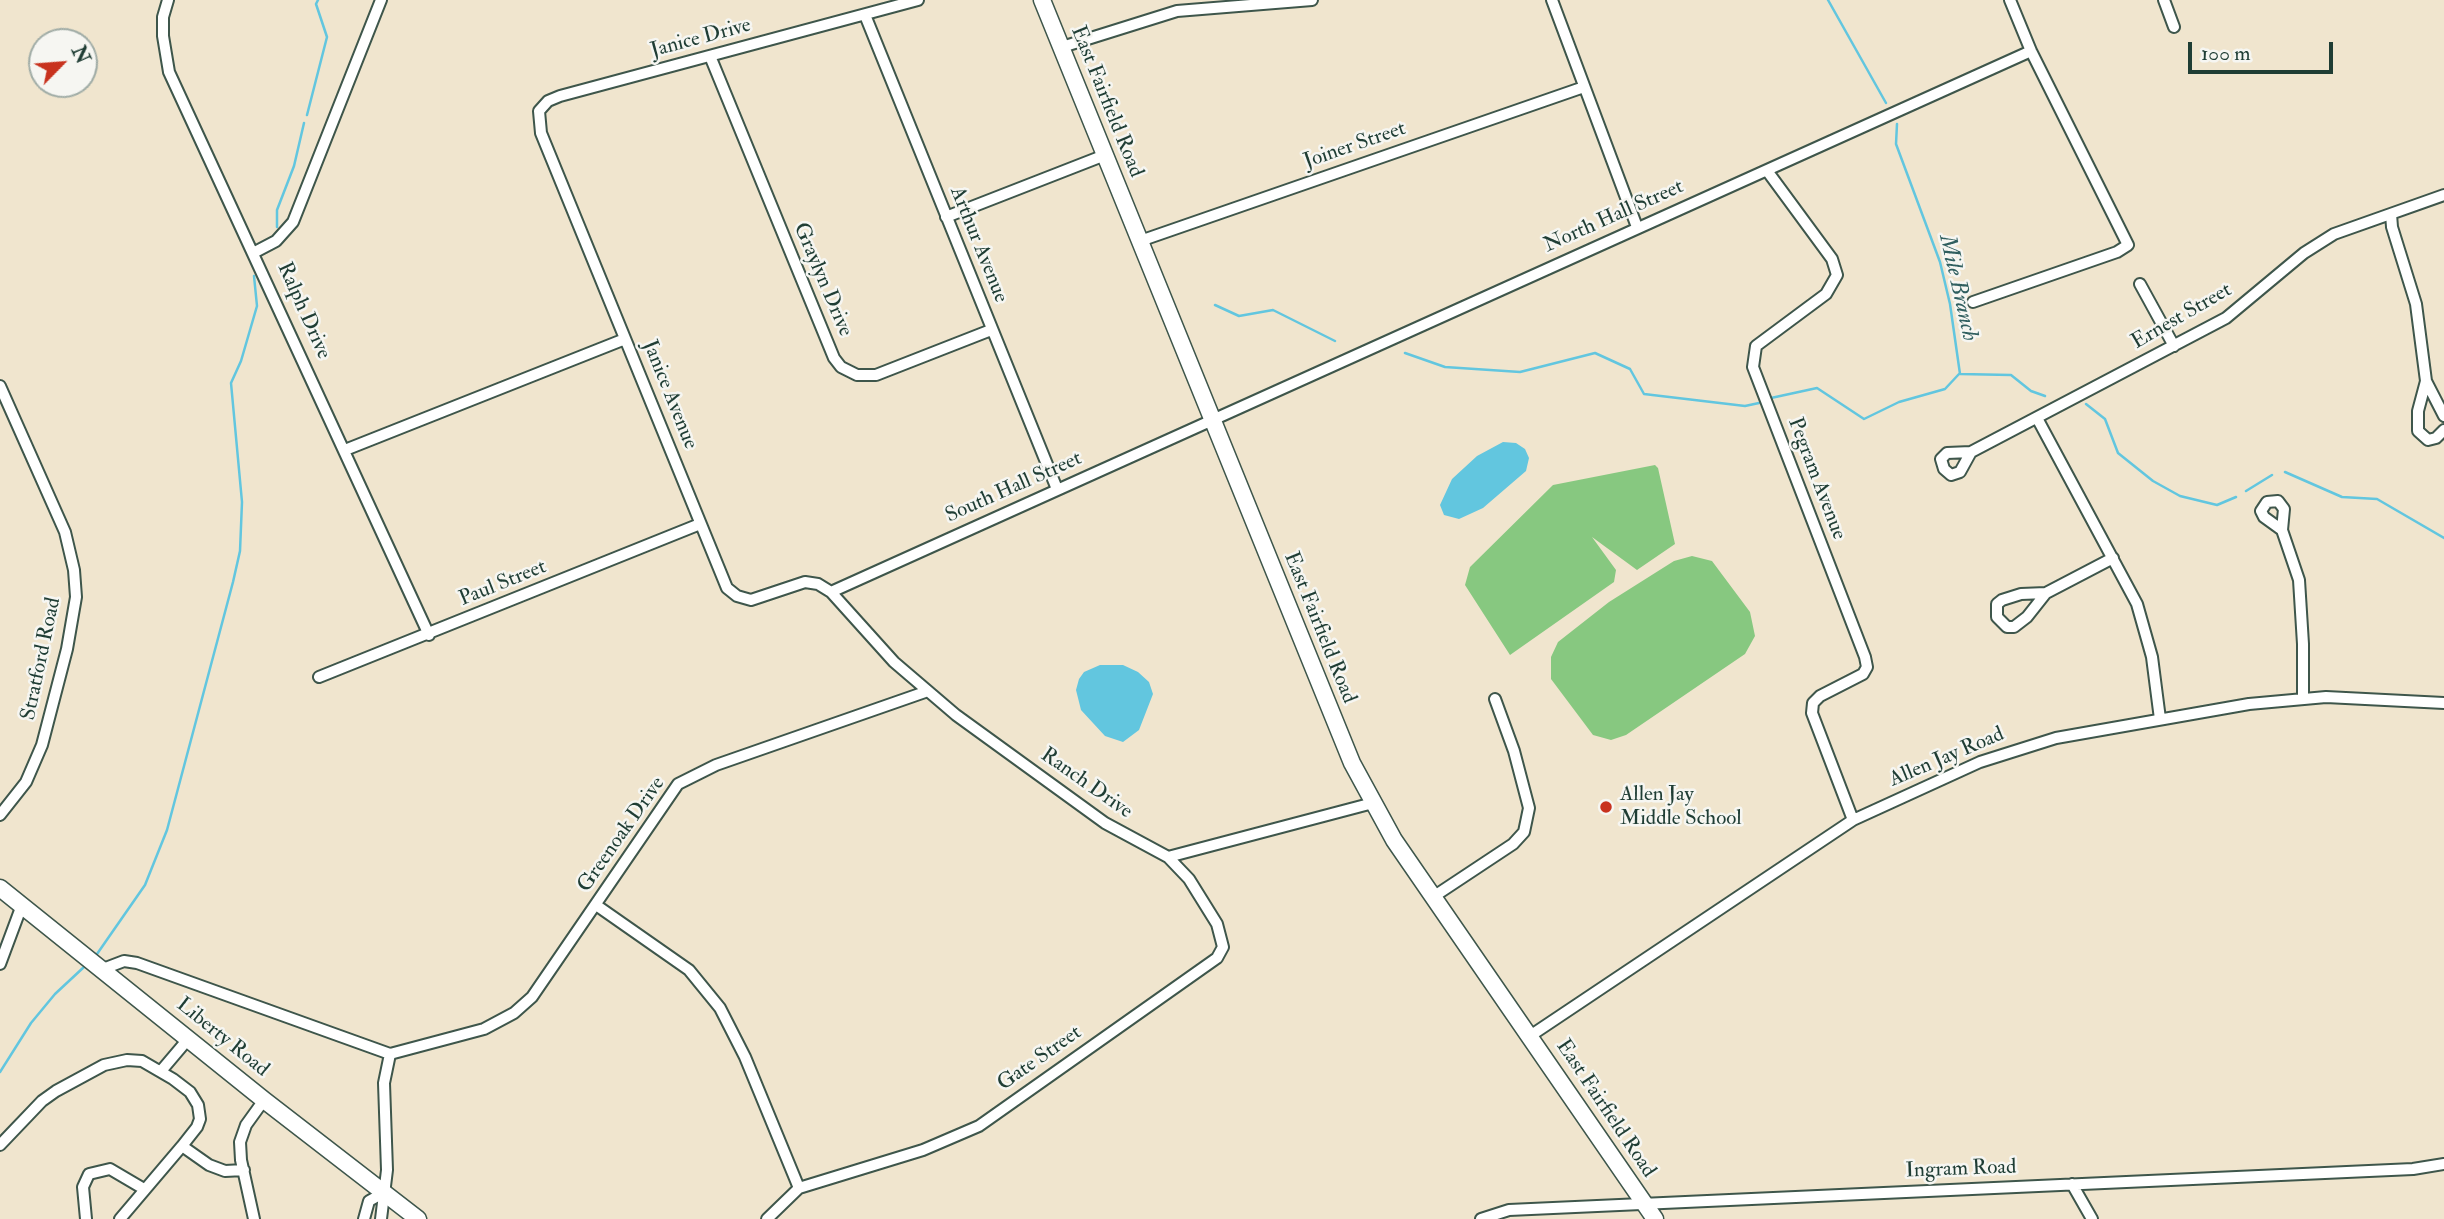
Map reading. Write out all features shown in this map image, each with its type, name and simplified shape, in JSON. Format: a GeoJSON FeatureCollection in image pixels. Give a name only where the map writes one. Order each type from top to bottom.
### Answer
{"type":"FeatureCollection","features":[{"type":"Feature","properties":{"kind":"main road","name":"East Fairfield Road"},"geometry":{"type":"LineString","coordinates":[[1042,0],[1302,644],[1373,803],[1394,840],[1655,1219]]}},
{"type":"Feature","properties":{"kind":"main road","name":"Liberty Road"},"geometry":{"type":"LineString","coordinates":[[0,888],[103,968],[264,1100],[418,1219]]}},
{"type":"Feature","properties":{"kind":"street","name":"Ralph Drive"},"geometry":{"type":"LineString","coordinates":[[168,0],[163,16],[163,43],[169,72],[255,252],[429,635]]}},
{"type":"Feature","properties":{"kind":"street"},"geometry":{"type":"LineString","coordinates":[[255,252],[276,241],[293,222],[381,0]]}},
{"type":"Feature","properties":{"kind":"street","name":"Janice Drive"},"geometry":{"type":"LineString","coordinates":[[540,111],[548,101],[560,96],[918,0]]}},
{"type":"Feature","properties":{"kind":"street"},"geometry":{"type":"LineString","coordinates":[[1062,47],[1177,11],[1312,0]]}},
{"type":"Feature","properties":{"kind":"street"},"geometry":{"type":"LineString","coordinates":[[1552,0],[1637,227]]}},
{"type":"Feature","properties":{"kind":"street"},"geometry":{"type":"LineString","coordinates":[[1973,302],[2117,252],[2127,245],[2031,51],[2010,0]]}},
{"type":"Feature","properties":{"kind":"street"},"geometry":{"type":"LineString","coordinates":[[2164,0],[2174,27]]}},
{"type":"Feature","properties":{"kind":"street","name":"Arthur Avenue"},"geometry":{"type":"LineString","coordinates":[[865,15],[1057,489]]}},
{"type":"Feature","properties":{"kind":"street","name":"North Hall Street"},"geometry":{"type":"LineString","coordinates":[[1214,421],[1229,411],[1637,227],[1768,172],[2031,51]]}},
{"type":"Feature","properties":{"kind":"street","name":"Graylyn Drive"},"geometry":{"type":"LineString","coordinates":[[710,56],[834,358],[841,366],[857,375],[876,375],[991,330]]}},
{"type":"Feature","properties":{"kind":"street","name":"Joiner Street"},"geometry":{"type":"LineString","coordinates":[[1140,242],[1584,87]]}},
{"type":"Feature","properties":{"kind":"street","name":"Janice Avenue"},"geometry":{"type":"LineString","coordinates":[[540,111],[541,132],[727,588],[737,596],[751,600],[805,582],[818,584],[831,592]]}},
{"type":"Feature","properties":{"kind":"street"},"geometry":{"type":"LineString","coordinates":[[946,217],[1105,155]]}},
{"type":"Feature","properties":{"kind":"street","name":"Pegram Avenue"},"geometry":{"type":"LineString","coordinates":[[1768,172],[1828,253],[1838,275],[1826,294],[1756,346],[1753,367],[1865,657],[1867,667],[1863,674],[1820,696],[1813,703],[1812,713],[1853,820]]}},
{"type":"Feature","properties":{"kind":"street","name":"Ernest Street"},"geometry":{"type":"LineString","coordinates":[[1971,452],[2226,318],[2304,253],[2334,234],[2444,195]]}},
{"type":"Feature","properties":{"kind":"street"},"geometry":{"type":"LineString","coordinates":[[2391,214],[2392,227],[2417,304],[2426,381],[2444,416]]}},
{"type":"Feature","properties":{"kind":"street"},"geometry":{"type":"LineString","coordinates":[[2140,284],[2174,346]]}},
{"type":"Feature","properties":{"kind":"street"},"geometry":{"type":"LineString","coordinates":[[345,450],[625,339]]}},
{"type":"Feature","properties":{"kind":"street"},"geometry":{"type":"LineString","coordinates":[[2426,381],[2418,411],[2418,431],[2428,440],[2436,439],[2444,430]]}},
{"type":"Feature","properties":{"kind":"street","name":"Stratford Road"},"geometry":{"type":"LineString","coordinates":[[0,386],[65,532],[74,570],[76,597],[67,649],[42,745],[26,782],[0,815]]}},
{"type":"Feature","properties":{"kind":"street"},"geometry":{"type":"LineString","coordinates":[[2037,418],[2113,558],[2144,625],[2160,719]]}},
{"type":"Feature","properties":{"kind":"street","name":"South Hall Street"},"geometry":{"type":"LineString","coordinates":[[831,592],[1214,421]]}},
{"type":"Feature","properties":{"kind":"street","name":"Paul Street"},"geometry":{"type":"LineString","coordinates":[[319,677],[700,524]]}},
{"type":"Feature","properties":{"kind":"street"},"geometry":{"type":"LineString","coordinates":[[2282,530],[2299,580],[2303,644],[2302,699]]}},
{"type":"Feature","properties":{"kind":"street"},"geometry":{"type":"LineString","coordinates":[[2046,593],[2021,594],[2001,600],[1997,604],[1997,617],[2007,627],[2014,627],[2027,617],[2046,593],[2113,558]]}},
{"type":"Feature","properties":{"kind":"street","name":"Ranch Drive"},"geometry":{"type":"LineString","coordinates":[[831,592],[894,662],[928,691],[1105,823],[1168,857]]}},
{"type":"Feature","properties":{"kind":"street","name":"Greenoak Drive"},"geometry":{"type":"LineString","coordinates":[[390,1054],[484,1029],[521,1009],[565,953],[639,838],[678,784],[716,765],[928,691]]}},
{"type":"Feature","properties":{"kind":"street","name":"Allen Jay Road"},"geometry":{"type":"LineString","coordinates":[[1530,1036],[1853,820],[2004,754],[2056,738],[2249,704],[2302,699],[2371,698],[2444,703]]}},
{"type":"Feature","properties":{"kind":"street"},"geometry":{"type":"LineString","coordinates":[[1433,897],[1513,844],[1524,832],[1529,808],[1514,751],[1495,699]]}},
{"type":"Feature","properties":{"kind":"street"},"geometry":{"type":"LineString","coordinates":[[1168,857],[1373,803]]}},
{"type":"Feature","properties":{"kind":"street","name":"Gate Street"},"geometry":{"type":"LineString","coordinates":[[768,1219],[799,1188],[923,1150],[967,1132],[1217,958],[1223,947],[1217,924],[1189,879],[1168,857]]}},
{"type":"Feature","properties":{"kind":"street"},"geometry":{"type":"LineString","coordinates":[[0,964],[22,905]]}},
{"type":"Feature","properties":{"kind":"street"},"geometry":{"type":"LineString","coordinates":[[596,905],[689,971],[720,1008],[746,1057],[799,1188]]}},
{"type":"Feature","properties":{"kind":"street"},"geometry":{"type":"LineString","coordinates":[[103,968],[124,961],[136,963],[390,1054],[384,1083],[385,1192],[381,1219]]}},
{"type":"Feature","properties":{"kind":"street"},"geometry":{"type":"LineString","coordinates":[[161,1071],[189,1038]]}},
{"type":"Feature","properties":{"kind":"street"},"geometry":{"type":"LineString","coordinates":[[0,1145],[42,1101],[104,1065],[127,1060],[142,1061],[161,1071],[190,1092],[198,1105],[200,1119],[182,1146],[120,1219]]}},
{"type":"Feature","properties":{"kind":"street"},"geometry":{"type":"LineString","coordinates":[[254,1219],[240,1142],[246,1125],[264,1100]]}},
{"type":"Feature","properties":{"kind":"street"},"geometry":{"type":"LineString","coordinates":[[182,1146],[209,1165],[225,1171],[244,1170]]}},
{"type":"Feature","properties":{"kind":"street","name":"Ingram Road"},"geometry":{"type":"LineString","coordinates":[[1481,1219],[1509,1210],[2413,1169],[2444,1164]]}},
{"type":"Feature","properties":{"kind":"street"},"geometry":{"type":"LineString","coordinates":[[86,1219],[83,1187],[89,1174],[110,1170],[144,1189]]}},
{"type":"Feature","properties":{"kind":"street"},"geometry":{"type":"LineString","coordinates":[[2072,1184],[2092,1219]]}},
{"type":"Feature","properties":{"kind":"street"},"geometry":{"type":"LineString","coordinates":[[363,1219],[369,1201],[385,1192]]}},
{"type":"Feature","properties":{"kind":"green space"},"geometry":{"type":"Polygon","coordinates":[[[1655,465],[1658,468],[1675,544],[1637,570],[1592,537],[1616,570],[1614,582],[1510,655],[1465,585],[1470,567],[1553,485],[1655,465]]]}},
{"type":"Feature","properties":{"kind":"green space"},"geometry":{"type":"Polygon","coordinates":[[[1692,556],[1712,561],[1750,612],[1755,636],[1745,654],[1626,735],[1611,740],[1593,735],[1551,679],[1551,657],[1558,642],[1609,602],[1674,561],[1692,556]]]}},
{"type":"Feature","properties":{"kind":"water"},"geometry":{"type":"Polygon","coordinates":[[[1503,442],[1516,443],[1525,449],[1529,458],[1526,471],[1483,508],[1459,519],[1444,515],[1440,505],[1452,479],[1477,456],[1503,442]]]}},
{"type":"Feature","properties":{"kind":"water"},"geometry":{"type":"Polygon","coordinates":[[[1100,665],[1123,665],[1138,672],[1149,682],[1153,694],[1139,730],[1123,742],[1105,736],[1081,710],[1076,690],[1079,679],[1084,672],[1100,665]]]}},
{"type":"Feature","properties":{"kind":"waterway"},"geometry":{"type":"LineString","coordinates":[[307,115],[327,37],[316,4],[318,0]]}},
{"type":"Feature","properties":{"kind":"waterway","name":"Mile Branch"},"geometry":{"type":"LineString","coordinates":[[1828,0],[1886,103]]}},
{"type":"Feature","properties":{"kind":"waterway"},"geometry":{"type":"LineString","coordinates":[[277,227],[277,210],[294,166],[304,123]]}},
{"type":"Feature","properties":{"kind":"waterway","name":"Mile Branch"},"geometry":{"type":"LineString","coordinates":[[1897,124],[1896,144],[1940,262],[1950,304],[1960,374],[2011,375],[2031,391],[2045,396]]}},
{"type":"Feature","properties":{"kind":"waterway"},"geometry":{"type":"LineString","coordinates":[[97,954],[145,885],[167,830],[233,582],[240,551],[242,502],[231,383],[241,361],[257,306],[254,276]]}},
{"type":"Feature","properties":{"kind":"waterway"},"geometry":{"type":"LineString","coordinates":[[1215,305],[1239,316],[1273,310],[1335,341]]}},
{"type":"Feature","properties":{"kind":"waterway"},"geometry":{"type":"LineString","coordinates":[[1405,353],[1445,367],[1520,372],[1595,353],[1630,369],[1644,394],[1745,406],[1759,403]]}},
{"type":"Feature","properties":{"kind":"waterway"},"geometry":{"type":"LineString","coordinates":[[1771,398],[1817,388],[1864,419],[1899,402],[1945,389],[1959,374]]}},
{"type":"Feature","properties":{"kind":"waterway","name":"Mile Branch"},"geometry":{"type":"LineString","coordinates":[[2086,404],[2105,419],[2118,453],[2153,481],[2180,496],[2217,505],[2236,497]]}},
{"type":"Feature","properties":{"kind":"waterway","name":"Mile Branch"},"geometry":{"type":"LineString","coordinates":[[2285,472],[2342,497],[2377,499],[2444,538]]}},
{"type":"Feature","properties":{"kind":"waterway","name":"Mile Branch"},"geometry":{"type":"LineString","coordinates":[[2246,491],[2272,475]]}},
{"type":"Feature","properties":{"kind":"waterway"},"geometry":{"type":"LineString","coordinates":[[0,1072],[31,1023],[55,994],[84,967]]}},
{"type":"Feature","properties":{"kind":"place","name":"Allen Jay Middle School"},"geometry":{"type":"Point","coordinates":[1606,807]}}]}
